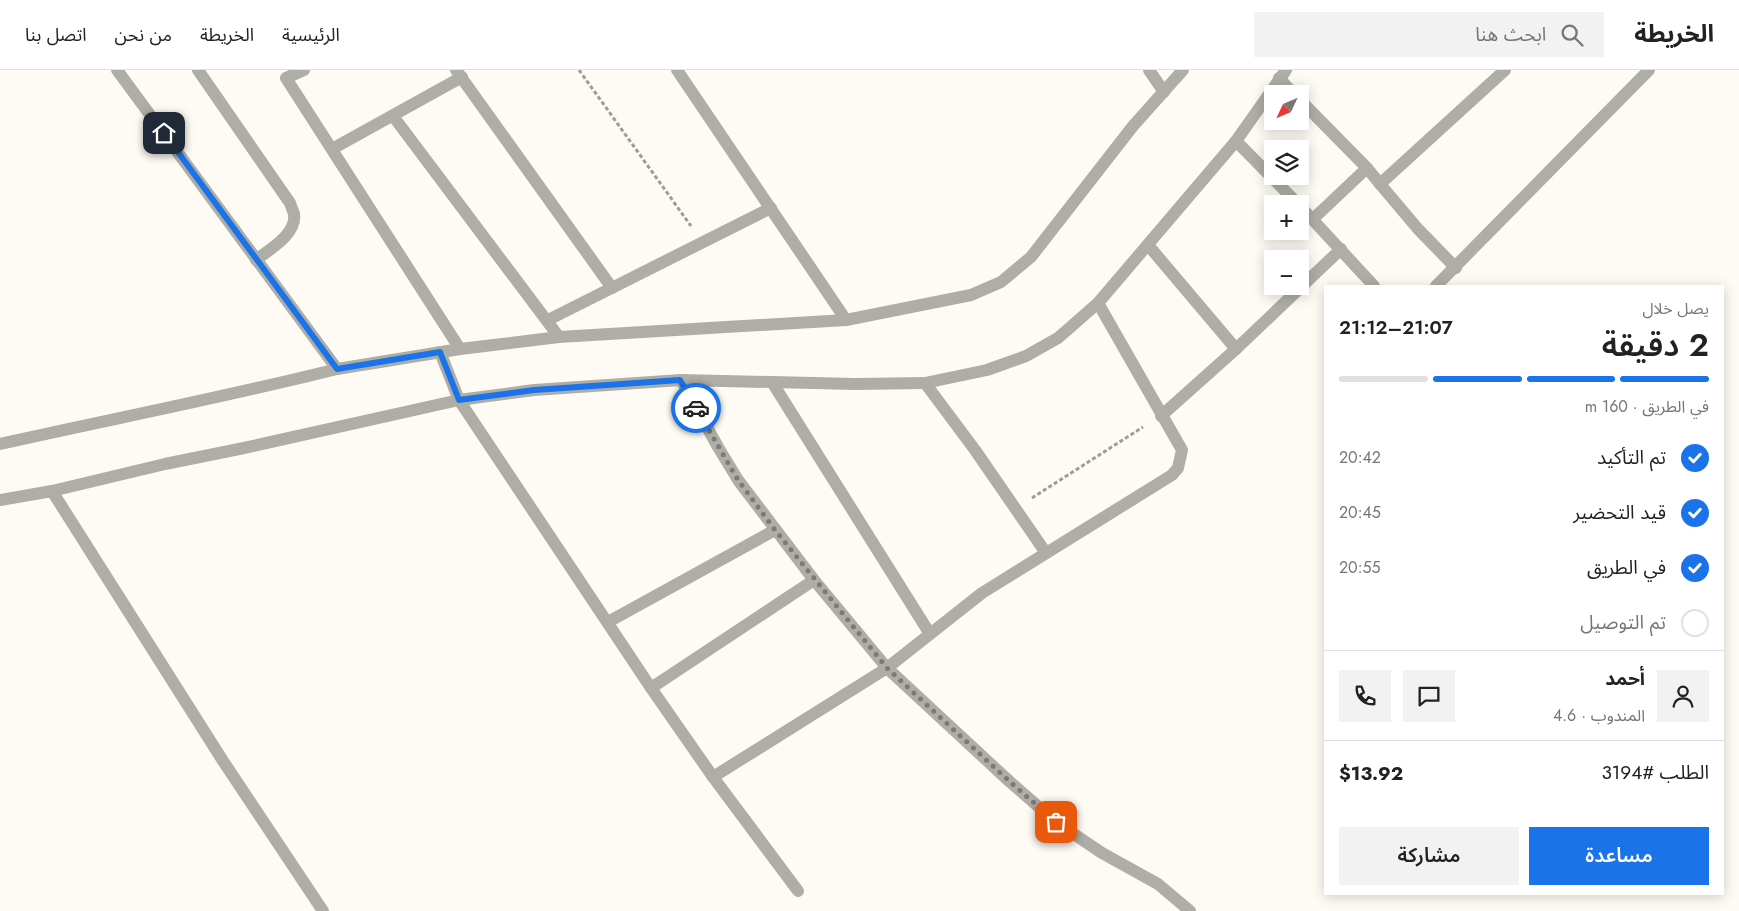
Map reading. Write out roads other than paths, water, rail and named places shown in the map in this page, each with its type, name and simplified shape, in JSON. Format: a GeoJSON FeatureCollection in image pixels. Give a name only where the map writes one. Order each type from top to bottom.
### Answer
{"type":"FeatureCollection","features":[{"type":"Feature","properties":{"kind":"street"},"geometry":{"type":"LineString","coordinates":[[117,70],[337,369]]}},
{"type":"Feature","properties":{"kind":"street"},"geometry":{"type":"LineString","coordinates":[[198,70],[290,203],[294,214],[294,225],[288,233],[256,260]]}},
{"type":"Feature","properties":{"kind":"street"},"geometry":{"type":"LineString","coordinates":[[304,70],[286,78],[460,349]]}},
{"type":"Feature","properties":{"kind":"street"},"geometry":{"type":"LineString","coordinates":[[677,70],[846,320]]}},
{"type":"Feature","properties":{"kind":"street"},"geometry":{"type":"LineString","coordinates":[[1149,70],[1164,92]]}},
{"type":"Feature","properties":{"kind":"street"},"geometry":{"type":"LineString","coordinates":[[0,444],[256,389],[337,369],[440,352],[559,337],[846,320],[971,295],[1001,282],[1032,257],[1133,126],[1183,70]]}},
{"type":"Feature","properties":{"kind":"street"},"geometry":{"type":"LineString","coordinates":[[1380,184],[1505,70]]}},
{"type":"Feature","properties":{"kind":"street"},"geometry":{"type":"LineString","coordinates":[[1437,285],[1456,268],[1649,70]]}},
{"type":"Feature","properties":{"kind":"street"},"geometry":{"type":"LineString","coordinates":[[332,149],[393,116],[459,73],[612,288]]}},
{"type":"Feature","properties":{"kind":"street"},"geometry":{"type":"LineString","coordinates":[[0,500],[52,492],[164,464],[254,446],[457,395],[680,380],[855,384],[925,383],[987,370],[1026,356],[1058,338],[1098,303],[1236,141],[1283,74],[1289,85]]}},
{"type":"Feature","properties":{"kind":"street"},"geometry":{"type":"LineString","coordinates":[[1309,109],[1367,168],[1418,229],[1456,268]]}},
{"type":"Feature","properties":{"kind":"street"},"geometry":{"type":"LineString","coordinates":[[393,116],[559,337]]}},
{"type":"Feature","properties":{"kind":"street"},"geometry":{"type":"LineString","coordinates":[[1236,141],[1289,195]]}},
{"type":"Feature","properties":{"kind":"street"},"geometry":{"type":"LineString","coordinates":[[1313,219],[1367,168]]}},
{"type":"Feature","properties":{"kind":"street"},"geometry":{"type":"LineString","coordinates":[[548,320],[771,208]]}},
{"type":"Feature","properties":{"kind":"street"},"geometry":{"type":"LineString","coordinates":[[1309,215],[1373,285]]}},
{"type":"Feature","properties":{"kind":"street"},"geometry":{"type":"LineString","coordinates":[[1148,245],[1236,349]]}},
{"type":"Feature","properties":{"kind":"street"},"geometry":{"type":"LineString","coordinates":[[1161,416],[1236,349],[1341,250]]}},
{"type":"Feature","properties":{"kind":"street"},"geometry":{"type":"LineString","coordinates":[[713,777],[887,668],[912,651],[930,634],[982,593],[1172,475],[1178,468],[1182,450],[1098,303]]}},
{"type":"Feature","properties":{"kind":"street"},"geometry":{"type":"LineString","coordinates":[[440,352],[457,395],[713,777],[798,891]]}},
{"type":"Feature","properties":{"kind":"street"},"geometry":{"type":"LineString","coordinates":[[680,380],[733,471],[775,530],[887,668],[1056,822],[1102,853],[1158,884],[1190,911]]}},
{"type":"Feature","properties":{"kind":"street"},"geometry":{"type":"LineString","coordinates":[[772,382],[930,634]]}},
{"type":"Feature","properties":{"kind":"street"},"geometry":{"type":"LineString","coordinates":[[925,383],[975,450],[1046,553]]}},
{"type":"Feature","properties":{"kind":"street"},"geometry":{"type":"LineString","coordinates":[[52,492],[223,761],[323,911]]}},
{"type":"Feature","properties":{"kind":"street"},"geometry":{"type":"LineString","coordinates":[[608,622],[775,530]]}},
{"type":"Feature","properties":{"kind":"street"},"geometry":{"type":"LineString","coordinates":[[652,688],[814,580]]}}]}
